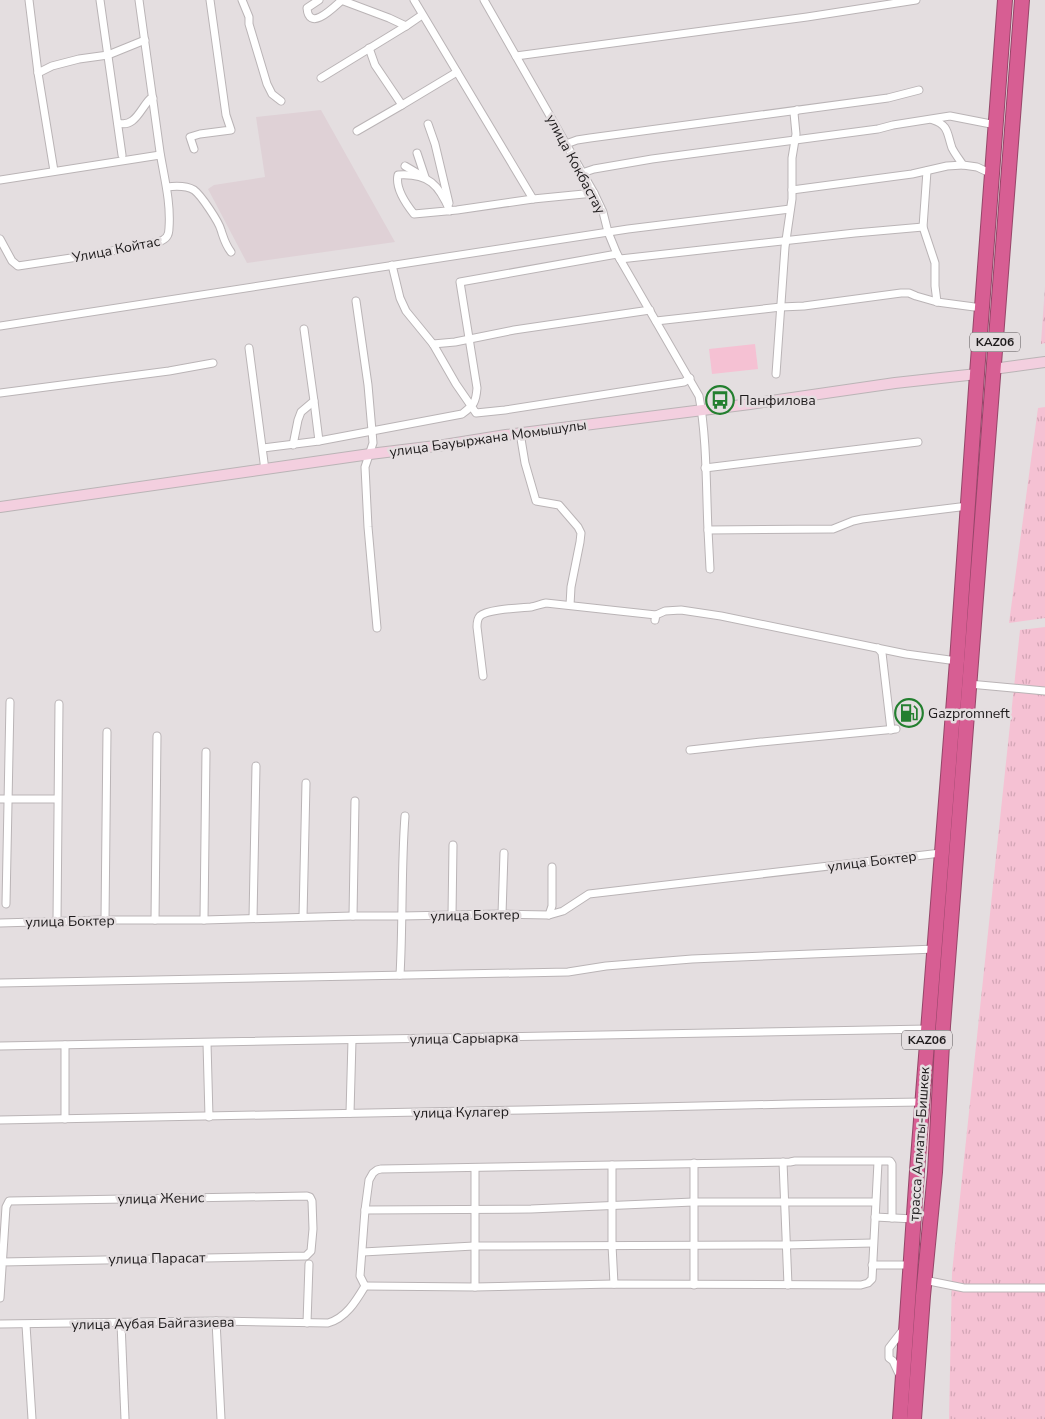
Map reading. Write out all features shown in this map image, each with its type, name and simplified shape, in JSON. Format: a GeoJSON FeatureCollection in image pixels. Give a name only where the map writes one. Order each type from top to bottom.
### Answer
{"type":"FeatureCollection","features":[{"type":"Feature","properties":{"kind":"highway","name":"KАZ06"},"geometry":{"type":"LineString","coordinates":[[957,661],[1005,0]]}},
{"type":"Feature","properties":{"kind":"highway","name":"KАZ06"},"geometry":{"type":"LineString","coordinates":[[969,684],[1022,0]]}},
{"type":"Feature","properties":{"kind":"highway","name":"трасса Алматы-Бишкек"},"geometry":{"type":"LineString","coordinates":[[900,1419],[922,1102],[957,661]]}},
{"type":"Feature","properties":{"kind":"highway","name":"трасса Алматы-Бишкек"},"geometry":{"type":"LineString","coordinates":[[914,1419],[924,1280],[935,1172],[943,1026],[969,684]]}},
{"type":"Feature","properties":{"kind":"highway"},"geometry":{"type":"LineString","coordinates":[[946,790],[962,791]]}},
{"type":"Feature","properties":{"kind":"highway"},"geometry":{"type":"LineString","coordinates":[[917,1171],[935,1172]]}},
{"type":"Feature","properties":{"kind":"street"},"geometry":{"type":"LineString","coordinates":[[28,0],[54,171]]}},
{"type":"Feature","properties":{"kind":"street"},"geometry":{"type":"LineString","coordinates":[[100,0],[122,155]]}},
{"type":"Feature","properties":{"kind":"street"},"geometry":{"type":"LineString","coordinates":[[0,180],[160,155],[139,0]]}},
{"type":"Feature","properties":{"kind":"street"},"geometry":{"type":"LineString","coordinates":[[194,148],[190,138],[200,134],[231,130],[226,115],[210,0]]}},
{"type":"Feature","properties":{"kind":"street"},"geometry":{"type":"LineString","coordinates":[[242,0],[249,17],[249,24],[267,84],[272,94],[281,101]]}},
{"type":"Feature","properties":{"kind":"street"},"geometry":{"type":"LineString","coordinates":[[319,0],[308,8],[311,18],[319,18],[329,12],[341,0],[406,26]]}},
{"type":"Feature","properties":{"kind":"street"},"geometry":{"type":"LineString","coordinates":[[414,0],[533,199]]}},
{"type":"Feature","properties":{"kind":"street","name":"улица Кокбастау"},"geometry":{"type":"LineString","coordinates":[[484,0],[594,193],[619,256],[699,396],[702,410],[710,569]]}},
{"type":"Feature","properties":{"kind":"street"},"geometry":{"type":"LineString","coordinates":[[516,56],[807,17],[916,0]]}},
{"type":"Feature","properties":{"kind":"street"},"geometry":{"type":"LineString","coordinates":[[321,78],[422,15]]}},
{"type":"Feature","properties":{"kind":"street"},"geometry":{"type":"LineString","coordinates":[[38,73],[52,66],[79,59],[108,55],[145,40]]}},
{"type":"Feature","properties":{"kind":"street"},"geometry":{"type":"LineString","coordinates":[[369,48],[375,66],[402,105]]}},
{"type":"Feature","properties":{"kind":"street"},"geometry":{"type":"LineString","coordinates":[[357,131],[457,72]]}},
{"type":"Feature","properties":{"kind":"street"},"geometry":{"type":"LineString","coordinates":[[566,144],[590,138],[888,98],[919,90]]}},
{"type":"Feature","properties":{"kind":"street"},"geometry":{"type":"LineString","coordinates":[[118,123],[125,124],[131,122],[150,99],[153,99]]}},
{"type":"Feature","properties":{"kind":"street"},"geometry":{"type":"LineString","coordinates":[[776,374],[786,241],[792,190],[792,158],[796,139],[794,113],[797,110]]}},
{"type":"Feature","properties":{"kind":"street"},"geometry":{"type":"LineString","coordinates":[[582,173],[642,160],[878,129],[950,116],[996,125]]}},
{"type":"Feature","properties":{"kind":"street"},"geometry":{"type":"LineString","coordinates":[[930,120],[941,123],[945,128],[951,144],[963,165]]}},
{"type":"Feature","properties":{"kind":"street"},"geometry":{"type":"LineString","coordinates":[[428,124],[447,189],[450,211]]}},
{"type":"Feature","properties":{"kind":"street"},"geometry":{"type":"LineString","coordinates":[[417,153],[425,177]]}},
{"type":"Feature","properties":{"kind":"street","name":"Улица Койтас"},"geometry":{"type":"LineString","coordinates":[[0,239],[12,262],[18,266],[91,255],[166,239],[169,228],[169,202],[160,155]]}},
{"type":"Feature","properties":{"kind":"street"},"geometry":{"type":"LineString","coordinates":[[792,190],[888,178],[947,166],[963,165],[978,167],[992,174]]}},
{"type":"Feature","properties":{"kind":"street"},"geometry":{"type":"LineString","coordinates":[[405,166],[436,185],[450,211]]}},
{"type":"Feature","properties":{"kind":"street"},"geometry":{"type":"LineString","coordinates":[[927,171],[924,227],[935,263],[934,286],[938,302]]}},
{"type":"Feature","properties":{"kind":"street"},"geometry":{"type":"LineString","coordinates":[[425,177],[398,175],[397,178],[401,194],[414,214],[594,193]]}},
{"type":"Feature","properties":{"kind":"street"},"geometry":{"type":"LineString","coordinates":[[167,187],[192,189],[196,192],[214,216],[221,230],[224,242],[231,252]]}},
{"type":"Feature","properties":{"kind":"street"},"geometry":{"type":"LineString","coordinates":[[0,326],[608,232],[790,209]]}},
{"type":"Feature","properties":{"kind":"street"},"geometry":{"type":"LineString","coordinates":[[263,448],[372,432],[462,414],[471,407],[476,400],[477,388],[460,282],[619,256],[924,227]]}},
{"type":"Feature","properties":{"kind":"street"},"geometry":{"type":"LineString","coordinates":[[392,266],[400,298],[406,310],[433,344],[446,369],[476,413],[684,382],[690,378]]}},
{"type":"Feature","properties":{"kind":"street"},"geometry":{"type":"LineString","coordinates":[[656,320],[804,306],[900,293],[909,293],[938,302],[982,308]]}},
{"type":"Feature","properties":{"kind":"street"},"geometry":{"type":"LineString","coordinates":[[356,301],[367,375],[373,443],[365,467],[377,628]]}},
{"type":"Feature","properties":{"kind":"street"},"geometry":{"type":"LineString","coordinates":[[433,344],[650,310]]}},
{"type":"Feature","properties":{"kind":"street"},"geometry":{"type":"LineString","coordinates":[[304,329],[319,441]]}},
{"type":"Feature","properties":{"kind":"street"},"geometry":{"type":"LineString","coordinates":[[249,348],[265,470]]}},
{"type":"Feature","properties":{"kind":"street"},"geometry":{"type":"LineString","coordinates":[[993,369],[1045,362]]}},
{"type":"Feature","properties":{"kind":"street"},"geometry":{"type":"LineString","coordinates":[[0,393],[213,363]]}},
{"type":"Feature","properties":{"kind":"street","name":"улица Бауыржана Момышулы"},"geometry":{"type":"LineString","coordinates":[[0,507],[520,433],[750,404],[895,383],[977,374]]}},
{"type":"Feature","properties":{"kind":"street"},"geometry":{"type":"LineString","coordinates":[[293,445],[301,412],[314,401]]}},
{"type":"Feature","properties":{"kind":"street"},"geometry":{"type":"LineString","coordinates":[[520,433],[524,463],[536,501],[559,505],[581,533],[571,587],[570,605]]}},
{"type":"Feature","properties":{"kind":"street"},"geometry":{"type":"LineString","coordinates":[[705,468],[918,442]]}},
{"type":"Feature","properties":{"kind":"street"},"geometry":{"type":"LineString","coordinates":[[373,443],[383,453]]}},
{"type":"Feature","properties":{"kind":"street"},"geometry":{"type":"LineString","coordinates":[[708,530],[833,529],[862,519],[968,506]]}},
{"type":"Feature","properties":{"kind":"street"},"geometry":{"type":"LineString","coordinates":[[483,676],[477,627],[477,621],[480,616],[486,612],[531,607],[546,603],[655,617],[665,611],[681,610],[721,616],[906,654],[957,661]]}},
{"type":"Feature","properties":{"kind":"street"},"geometry":{"type":"LineString","coordinates":[[690,750],[894,729],[882,653],[878,648]]}},
{"type":"Feature","properties":{"kind":"street"},"geometry":{"type":"LineString","coordinates":[[969,684],[1045,691]]}},
{"type":"Feature","properties":{"kind":"street"},"geometry":{"type":"LineString","coordinates":[[6,904],[4,799],[10,702]]}},
{"type":"Feature","properties":{"kind":"street"},"geometry":{"type":"LineString","coordinates":[[57,921],[58,704]]}},
{"type":"Feature","properties":{"kind":"street"},"geometry":{"type":"LineString","coordinates":[[105,920],[107,732]]}},
{"type":"Feature","properties":{"kind":"street"},"geometry":{"type":"LineString","coordinates":[[155,920],[157,736]]}},
{"type":"Feature","properties":{"kind":"street"},"geometry":{"type":"LineString","coordinates":[[204,920],[206,752]]}},
{"type":"Feature","properties":{"kind":"street"},"geometry":{"type":"LineString","coordinates":[[253,918],[256,766]]}},
{"type":"Feature","properties":{"kind":"street"},"geometry":{"type":"LineString","coordinates":[[304,917],[306,783]]}},
{"type":"Feature","properties":{"kind":"street"},"geometry":{"type":"LineString","coordinates":[[4,799],[57,798]]}},
{"type":"Feature","properties":{"kind":"street"},"geometry":{"type":"LineString","coordinates":[[353,916],[355,801]]}},
{"type":"Feature","properties":{"kind":"street"},"geometry":{"type":"LineString","coordinates":[[400,975],[405,816]]}},
{"type":"Feature","properties":{"kind":"street"},"geometry":{"type":"LineString","coordinates":[[452,915],[453,845]]}},
{"type":"Feature","properties":{"kind":"street"},"geometry":{"type":"LineString","coordinates":[[502,914],[504,853]]}},
{"type":"Feature","properties":{"kind":"street","name":"улица Боктер"},"geometry":{"type":"LineString","coordinates":[[0,923],[353,916],[549,915],[563,911],[588,894],[942,853]]}},
{"type":"Feature","properties":{"kind":"street"},"geometry":{"type":"LineString","coordinates":[[549,915],[552,906],[552,867]]}},
{"type":"Feature","properties":{"kind":"street"},"geometry":{"type":"LineString","coordinates":[[0,983],[568,972],[606,966],[692,959],[935,949]]}},
{"type":"Feature","properties":{"kind":"street","name":"улица Сарыарка"},"geometry":{"type":"LineString","coordinates":[[0,1046],[928,1029]]}},
{"type":"Feature","properties":{"kind":"street"},"geometry":{"type":"LineString","coordinates":[[350,1113],[352,1040]]}},
{"type":"Feature","properties":{"kind":"street"},"geometry":{"type":"LineString","coordinates":[[207,1043],[209,1117]]}},
{"type":"Feature","properties":{"kind":"street"},"geometry":{"type":"LineString","coordinates":[[65,1045],[65,1119]]}},
{"type":"Feature","properties":{"kind":"street","name":"улица Кулагер"},"geometry":{"type":"LineString","coordinates":[[0,1120],[922,1102]]}},
{"type":"Feature","properties":{"kind":"street"},"geometry":{"type":"LineString","coordinates":[[878,1162],[872,1279],[868,1283],[861,1285],[365,1286],[360,1276],[369,1180],[377,1170],[783,1162],[795,1160],[890,1161],[892,1164],[892,1218]]}},
{"type":"Feature","properties":{"kind":"street"},"geometry":{"type":"LineString","coordinates":[[783,1162],[788,1284]]}},
{"type":"Feature","properties":{"kind":"street"},"geometry":{"type":"LineString","coordinates":[[694,1163],[694,1285]]}},
{"type":"Feature","properties":{"kind":"street"},"geometry":{"type":"LineString","coordinates":[[612,1164],[611,1205],[614,1284]]}},
{"type":"Feature","properties":{"kind":"street"},"geometry":{"type":"LineString","coordinates":[[475,1168],[475,1286]]}},
{"type":"Feature","properties":{"kind":"street","name":"улица Женис"},"geometry":{"type":"LineString","coordinates":[[2,1262],[6,1207],[9,1201],[307,1196],[312,1201],[313,1229],[311,1251]]}},
{"type":"Feature","properties":{"kind":"street"},"geometry":{"type":"LineString","coordinates":[[365,1210],[531,1209],[693,1202],[876,1202]]}},
{"type":"Feature","properties":{"kind":"street"},"geometry":{"type":"LineString","coordinates":[[875,1217],[914,1219]]}},
{"type":"Feature","properties":{"kind":"street"},"geometry":{"type":"LineString","coordinates":[[363,1252],[474,1246],[874,1243]]}},
{"type":"Feature","properties":{"kind":"street","name":"улица Парасат"},"geometry":{"type":"LineString","coordinates":[[2,1262],[306,1256],[311,1251]]}},
{"type":"Feature","properties":{"kind":"street"},"geometry":{"type":"LineString","coordinates":[[0,1298],[2,1262]]}},
{"type":"Feature","properties":{"kind":"street"},"geometry":{"type":"LineString","coordinates":[[306,1323],[310,1264]]}},
{"type":"Feature","properties":{"kind":"street"},"geometry":{"type":"LineString","coordinates":[[872,1265],[911,1265]]}},
{"type":"Feature","properties":{"kind":"street"},"geometry":{"type":"LineString","coordinates":[[924,1280],[964,1288],[1045,1288]]}},
{"type":"Feature","properties":{"kind":"street","name":"улица Аубая Байгазиева"},"geometry":{"type":"LineString","coordinates":[[0,1324],[216,1321],[328,1323],[340,1318],[350,1308],[365,1286]]}},
{"type":"Feature","properties":{"kind":"street"},"geometry":{"type":"LineString","coordinates":[[216,1321],[221,1419]]}},
{"type":"Feature","properties":{"kind":"street"},"geometry":{"type":"LineString","coordinates":[[121,1323],[125,1419]]}},
{"type":"Feature","properties":{"kind":"street"},"geometry":{"type":"LineString","coordinates":[[26,1325],[32,1419]]}},
{"type":"Feature","properties":{"kind":"shaded area"},"geometry":{"type":"Polygon","coordinates":[[[321,110],[395,242],[247,263],[208,189],[214,185],[265,177],[256,117],[321,110]]]}},
{"type":"Feature","properties":{"kind":"green space"},"geometry":{"type":"Polygon","coordinates":[[[1045,286],[1045,343],[1041,344],[1041,343],[1045,286]]]}},
{"type":"Feature","properties":{"kind":"green space"},"geometry":{"type":"Polygon","coordinates":[[[755,344],[758,369],[712,374],[709,349],[755,344]]]}},
{"type":"Feature","properties":{"kind":"green space"},"geometry":{"type":"Polygon","coordinates":[[[1045,407],[1045,618],[1009,623],[1038,408],[1045,407]]]}},
{"type":"Feature","properties":{"kind":"green space"},"geometry":{"type":"Polygon","coordinates":[[[1045,627],[1045,1419],[949,1419],[952,1273],[1020,630],[1045,627]]]}},
{"type":"Feature","properties":{"kind":"green space"},"geometry":{"type":"Polygon","coordinates":[[[953,801],[958,804],[930,1155],[925,1153],[953,801]]]}},
{"type":"Feature","properties":{"kind":"place","name":"Панфилова"},"geometry":{"type":"Point","coordinates":[720,400]}},
{"type":"Feature","properties":{"kind":"place","name":"Gazpromneft"},"geometry":{"type":"Point","coordinates":[909,713]}}]}
